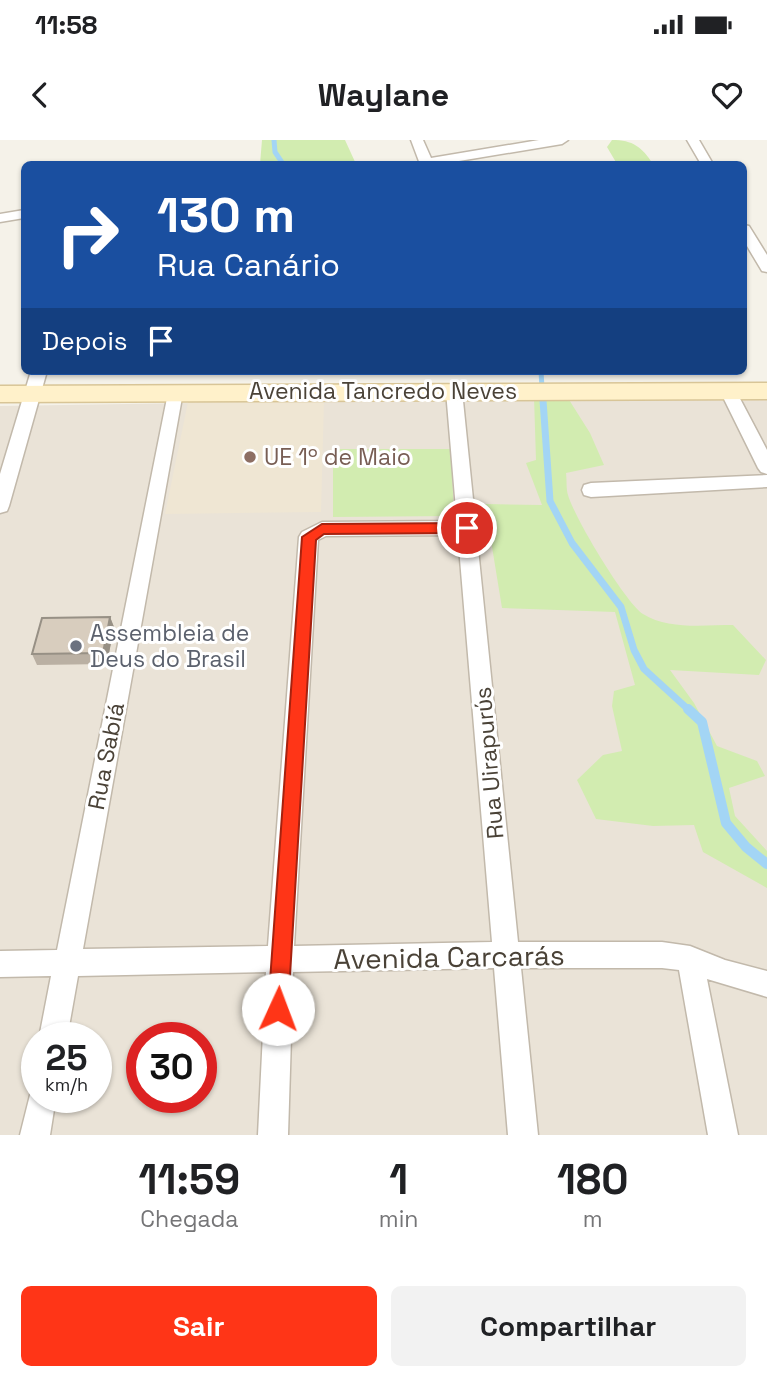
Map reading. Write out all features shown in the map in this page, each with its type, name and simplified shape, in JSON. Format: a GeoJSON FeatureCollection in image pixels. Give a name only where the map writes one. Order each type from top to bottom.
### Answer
{"type":"FeatureCollection","features":[{"type":"Feature","properties":{"kind":"street"},"geometry":{"type":"LineString","coordinates":[[417,140],[426,161]]}},
{"type":"Feature","properties":{"kind":"street"},"geometry":{"type":"LineString","coordinates":[[444,161],[562,140]]}},
{"type":"Feature","properties":{"kind":"street"},"geometry":{"type":"LineString","coordinates":[[694,140],[705,161]]}},
{"type":"Feature","properties":{"kind":"street"},"geometry":{"type":"LineString","coordinates":[[0,218],[21,214]]}},
{"type":"Feature","properties":{"kind":"street"},"geometry":{"type":"LineString","coordinates":[[747,234],[767,268]]}},
{"type":"Feature","properties":{"kind":"street"},"geometry":{"type":"LineString","coordinates":[[0,506],[37,382]]}},
{"type":"Feature","properties":{"kind":"street","name":"Avenida Tancredo Neves"},"geometry":{"type":"LineString","coordinates":[[0,394],[37,382],[175,392],[767,391]]}},
{"type":"Feature","properties":{"kind":"street","name":"Rua Uirapurύs"},"geometry":{"type":"LineString","coordinates":[[454,391],[523,1135]]}},
{"type":"Feature","properties":{"kind":"street"},"geometry":{"type":"LineString","coordinates":[[728,391],[767,467]]}},
{"type":"Feature","properties":{"kind":"street","name":"Rua Sabiá"},"geometry":{"type":"LineString","coordinates":[[56,1022],[175,392]]}},
{"type":"Feature","properties":{"kind":"street"},"geometry":{"type":"LineString","coordinates":[[591,490],[767,481]]}},
{"type":"Feature","properties":{"kind":"street"},"geometry":{"type":"LineString","coordinates":[[273,1135],[280,959],[309,537],[322,529],[467,528]]}},
{"type":"Feature","properties":{"kind":"street","name":"Avenida Carcarás"},"geometry":{"type":"LineString","coordinates":[[0,964],[508,955],[662,956],[690,959],[725,973],[767,984]]}},
{"type":"Feature","properties":{"kind":"street"},"geometry":{"type":"LineString","coordinates":[[690,959],[723,1135]]}},
{"type":"Feature","properties":{"kind":"street"},"geometry":{"type":"LineString","coordinates":[[35,1135],[39,1113]]}},
{"type":"Feature","properties":{"kind":"shaded area","name":"UE 1º de Maio"},"geometry":{"type":"Polygon","coordinates":[[[324,400],[321,512],[165,514],[188,402],[324,400]]]}},
{"type":"Feature","properties":{"kind":"shaded area"},"geometry":{"type":"Polygon","coordinates":[[[767,400],[767,1135],[0,1135],[0,406],[327,401],[767,400]]]}},
{"type":"Feature","properties":{"kind":"green space"},"geometry":{"type":"Polygon","coordinates":[[[262,140],[345,140],[355,161],[260,161],[262,140]]]}},
{"type":"Feature","properties":{"kind":"green space"},"geometry":{"type":"Polygon","coordinates":[[[612,140],[626,141],[645,153],[651,161],[615,161],[607,147],[612,140]]]}},
{"type":"Feature","properties":{"kind":"green space"},"geometry":{"type":"Polygon","coordinates":[[[566,395],[590,433],[604,465],[566,473],[568,495],[590,539],[625,593],[643,614],[653,619],[686,626],[733,625],[766,660],[759,675],[670,670],[694,703],[717,746],[757,761],[765,776],[729,788],[735,816],[767,851],[767,888],[703,852],[694,825],[653,826],[596,819],[577,780],[603,755],[622,751],[612,706],[614,691],[635,685],[615,612],[502,608],[485,504],[542,505],[526,463],[536,460],[534,397],[566,395]]]}},
{"type":"Feature","properties":{"kind":"green space"},"geometry":{"type":"Polygon","coordinates":[[[333,449],[451,449],[454,516],[333,517],[333,449]]]}},
{"type":"Feature","properties":{"kind":"building","name":"Assembleia de Deus do Brasil"},"geometry":{"type":"Polygon","coordinates":[[[110,617],[103,653],[32,654],[42,618],[110,617]]]}},
{"type":"Feature","properties":{"kind":"waterway"},"geometry":{"type":"LineString","coordinates":[[274,140],[275,152],[281,161]]}},
{"type":"Feature","properties":{"kind":"waterway"},"geometry":{"type":"LineString","coordinates":[[541,375],[542,388]]}},
{"type":"Feature","properties":{"kind":"waterway"},"geometry":{"type":"LineString","coordinates":[[542,386],[550,501],[572,543],[621,607],[634,650],[644,669],[690,711]]}},
{"type":"Feature","properties":{"kind":"waterway"},"geometry":{"type":"LineString","coordinates":[[688,709],[702,722],[726,823],[746,847],[767,864]]}},
{"type":"Feature","properties":{"kind":"place","name":"UE 1º de Maio"},"geometry":{"type":"Point","coordinates":[250,457]}},
{"type":"Feature","properties":{"kind":"place","name":"Assembleia de Deus do Brasil"},"geometry":{"type":"Point","coordinates":[76,646]}},
{"type":"Feature","properties":{"kind":"route"},"geometry":{"type":"LineString","coordinates":[[278,1009],[309,537],[322,529],[467,528]]}}]}
